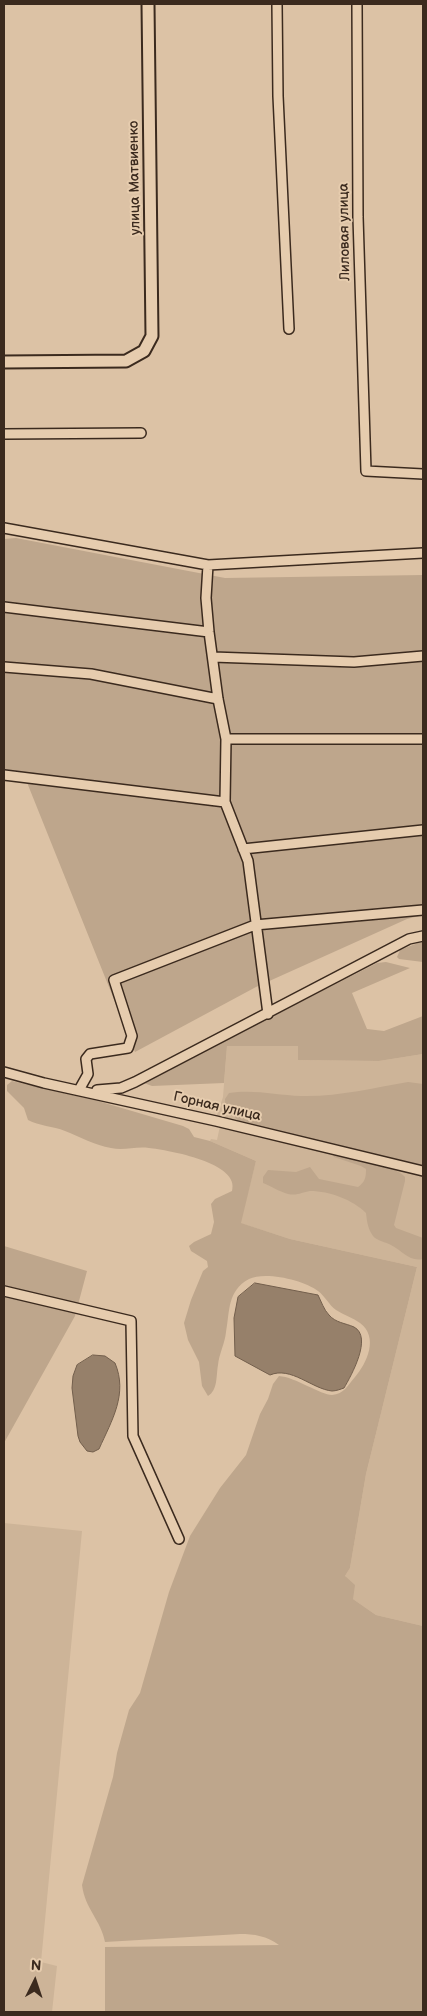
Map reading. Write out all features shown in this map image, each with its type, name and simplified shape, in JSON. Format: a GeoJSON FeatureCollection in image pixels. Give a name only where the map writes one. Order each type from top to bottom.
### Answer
{"type":"FeatureCollection","features":[{"type":"Feature","properties":{"kind":"street","name":"улица Матвиенко"},"geometry":{"type":"LineString","coordinates":[[4,362],[126,361],[144,351],[152,336],[148,4]]}},
{"type":"Feature","properties":{"kind":"street"},"geometry":{"type":"LineString","coordinates":[[277,4],[278,96],[289,329]]}},
{"type":"Feature","properties":{"kind":"street","name":"Лиловая улица"},"geometry":{"type":"LineString","coordinates":[[357,4],[358,217],[366,471],[423,474]]}},
{"type":"Feature","properties":{"kind":"street"},"geometry":{"type":"LineString","coordinates":[[4,434],[141,433]]}},
{"type":"Feature","properties":{"kind":"street"},"geometry":{"type":"LineString","coordinates":[[4,528],[208,565],[423,553]]}},
{"type":"Feature","properties":{"kind":"street"},"geometry":{"type":"LineString","coordinates":[[208,565],[206,598],[209,632],[218,699],[226,739],[225,802],[248,861],[268,1014]]}},
{"type":"Feature","properties":{"kind":"street"},"geometry":{"type":"LineString","coordinates":[[4,607],[209,632]]}},
{"type":"Feature","properties":{"kind":"street"},"geometry":{"type":"LineString","coordinates":[[213,657],[354,662],[423,656]]}},
{"type":"Feature","properties":{"kind":"street"},"geometry":{"type":"LineString","coordinates":[[4,667],[91,674],[218,699]]}},
{"type":"Feature","properties":{"kind":"street"},"geometry":{"type":"LineString","coordinates":[[226,739],[423,739]]}},
{"type":"Feature","properties":{"kind":"street"},"geometry":{"type":"LineString","coordinates":[[4,775],[225,802]]}},
{"type":"Feature","properties":{"kind":"street"},"geometry":{"type":"LineString","coordinates":[[243,849],[423,830]]}},
{"type":"Feature","properties":{"kind":"street"},"geometry":{"type":"LineString","coordinates":[[423,910],[255,925],[114,980],[132,1036],[128,1048],[90,1054],[86,1059],[88,1074],[79,1090],[121,1088],[268,1014],[409,939],[423,936]]}},
{"type":"Feature","properties":{"kind":"street","name":"Горная улица"},"geometry":{"type":"LineString","coordinates":[[4,1072],[44,1083],[423,1171]]}},
{"type":"Feature","properties":{"kind":"street"},"geometry":{"type":"LineString","coordinates":[[4,1291],[131,1321],[133,1436],[179,1539]]}},
{"type":"Feature","properties":{"kind":"shaded area"},"geometry":{"type":"Polygon","coordinates":[[[16,538],[225,578],[423,575],[423,915],[407,919],[256,987],[135,1052],[26,780],[4,779],[4,539],[16,538]]]}},
{"type":"Feature","properties":{"kind":"shaded area"},"geometry":{"type":"Polygon","coordinates":[[[423,941],[423,962],[399,959],[397,957],[400,950],[423,941]]]}},
{"type":"Feature","properties":{"kind":"shaded area"},"geometry":{"type":"Polygon","coordinates":[[[386,962],[410,968],[352,993],[367,1029],[384,1031],[423,1016],[423,1054],[379,1061],[298,1060],[298,1046],[227,1046],[224,1083],[152,1086],[144,1083],[377,963],[386,962]]]}},
{"type":"Feature","properties":{"kind":"shaded area"},"geometry":{"type":"Polygon","coordinates":[[[227,1046],[298,1046],[298,1060],[379,1061],[423,1054],[423,1626],[376,1615],[353,1599],[345,1576],[350,1568],[366,1474],[417,1267],[290,1239],[240,1223],[256,1161],[210,1141],[211,1139],[217,1140],[220,1126],[214,1124],[223,1097],[227,1046]]]}},
{"type":"Feature","properties":{"kind":"shaded area"},"geometry":{"type":"Polygon","coordinates":[[[12,1081],[98,1101],[183,1126],[189,1129],[194,1137],[210,1141],[256,1161],[241,1223],[290,1239],[417,1267],[366,1474],[350,1568],[345,1576],[355,1585],[353,1599],[376,1615],[423,1626],[423,2012],[105,2012],[105,1947],[279,1945],[270,1939],[250,1934],[105,1942],[100,1927],[86,1901],[82,1885],[113,1777],[117,1753],[129,1710],[140,1693],[169,1592],[190,1536],[220,1488],[246,1455],[260,1414],[273,1384],[279,1376],[292,1379],[327,1394],[340,1393],[364,1365],[370,1343],[366,1329],[360,1323],[336,1310],[312,1287],[294,1280],[274,1276],[249,1279],[237,1289],[233,1296],[214,1390],[208,1396],[202,1386],[199,1362],[188,1340],[184,1323],[203,1271],[208,1267],[207,1261],[191,1251],[189,1246],[211,1234],[214,1222],[211,1204],[215,1199],[232,1191],[232,1181],[226,1173],[215,1166],[186,1155],[149,1148],[111,1148],[93,1143],[60,1129],[32,1122],[28,1120],[24,1108],[7,1091],[7,1085],[12,1081]]]}},
{"type":"Feature","properties":{"kind":"shaded area"},"geometry":{"type":"Polygon","coordinates":[[[408,1082],[423,1084],[423,1165],[238,1121],[225,1105],[225,1099],[229,1093],[256,1092],[314,1096],[355,1092],[408,1082]]]}},
{"type":"Feature","properties":{"kind":"shaded area"},"geometry":{"type":"Polygon","coordinates":[[[336,1154],[383,1165],[405,1177],[394,1225],[396,1228],[423,1238],[423,1259],[414,1259],[375,1238],[369,1228],[366,1213],[348,1200],[318,1191],[295,1195],[288,1194],[263,1183],[263,1177],[268,1170],[296,1172],[310,1167],[319,1179],[358,1187],[365,1180],[366,1169],[334,1157],[333,1155],[336,1154]]]}},
{"type":"Feature","properties":{"kind":"shaded area"},"geometry":{"type":"Polygon","coordinates":[[[4,1246],[87,1271],[75,1316],[4,1443],[4,1246]]]}},
{"type":"Feature","properties":{"kind":"shaded area"},"geometry":{"type":"Polygon","coordinates":[[[255,1283],[318,1295],[332,1318],[354,1327],[359,1332],[361,1348],[359,1357],[344,1388],[332,1391],[286,1373],[270,1375],[235,1356],[234,1318],[238,1297],[255,1283]]]}},
{"type":"Feature","properties":{"kind":"shaded area"},"geometry":{"type":"Polygon","coordinates":[[[93,1355],[105,1356],[115,1363],[120,1385],[117,1407],[113,1417],[99,1449],[93,1452],[87,1451],[78,1436],[72,1388],[73,1376],[77,1365],[93,1355]]]}},
{"type":"Feature","properties":{"kind":"shaded area"},"geometry":{"type":"Polygon","coordinates":[[[4,1523],[82,1531],[41,1962],[57,1966],[52,2012],[4,2012],[4,1523]]]}}]}
